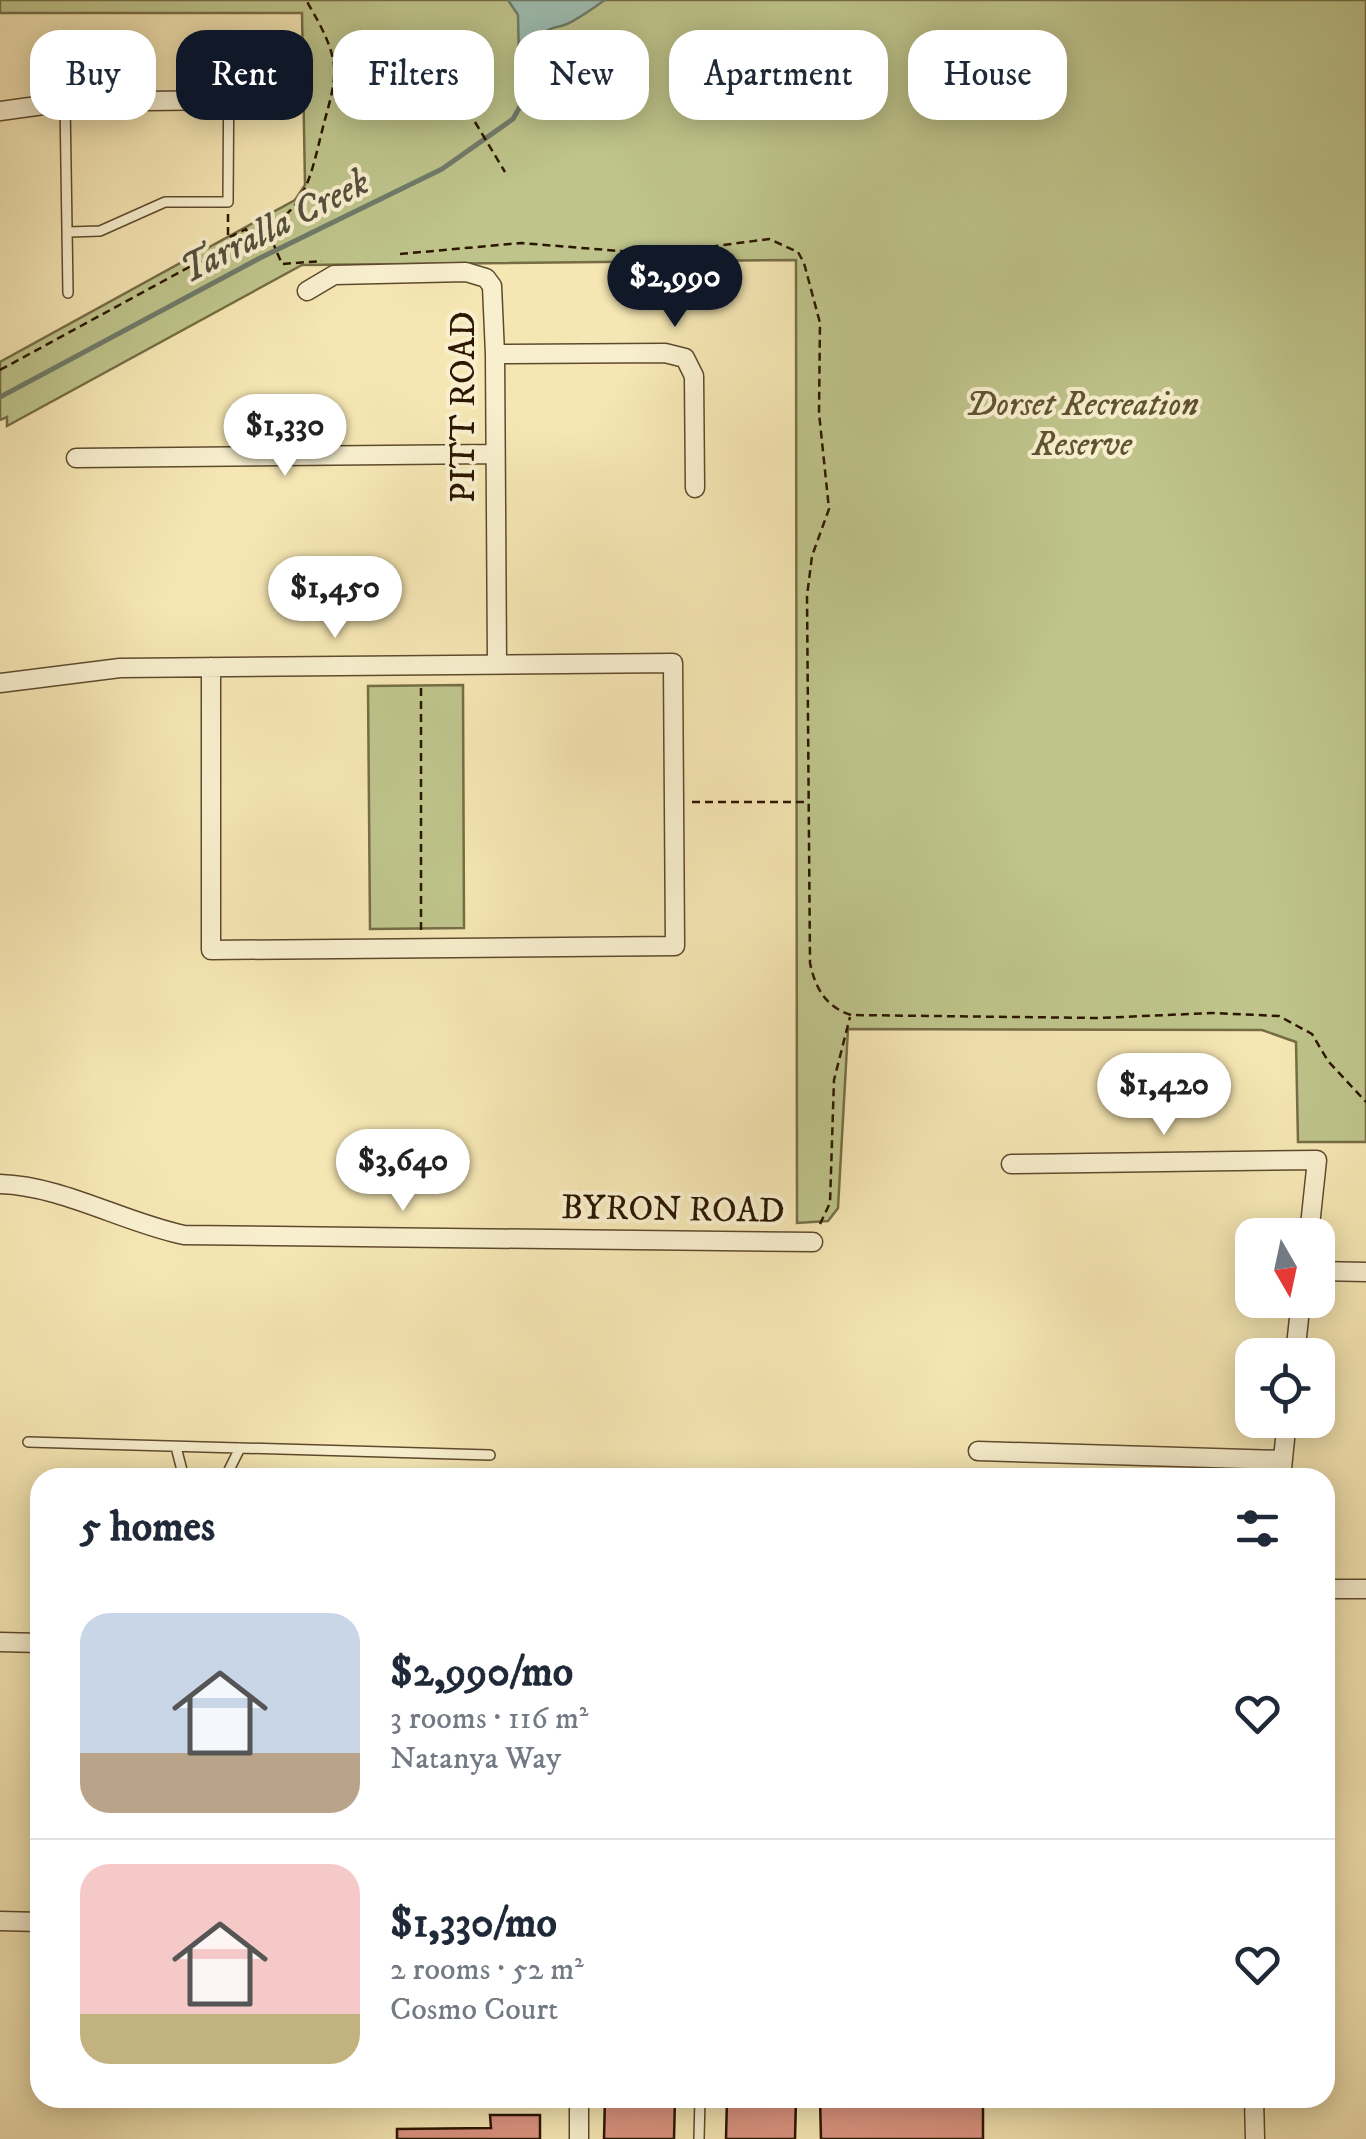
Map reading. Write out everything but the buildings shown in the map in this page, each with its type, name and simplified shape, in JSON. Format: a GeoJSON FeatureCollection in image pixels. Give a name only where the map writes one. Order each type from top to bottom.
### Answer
{"type":"FeatureCollection","features":[{"type":"Feature","properties":{"kind":"street"},"geometry":{"type":"LineString","coordinates":[[0,111],[30,107]]}},
{"type":"Feature","properties":{"kind":"street","name":"PITT ROAD"},"geometry":{"type":"LineString","coordinates":[[306,290],[334,275],[476,274],[486,278],[494,294],[497,662]]}},
{"type":"Feature","properties":{"kind":"street"},"geometry":{"type":"LineString","coordinates":[[495,354],[665,353],[685,358],[694,376],[695,488]]}},
{"type":"Feature","properties":{"kind":"street"},"geometry":{"type":"LineString","coordinates":[[76,458],[494,454]]}},
{"type":"Feature","properties":{"kind":"street"},"geometry":{"type":"LineString","coordinates":[[0,683],[120,668],[497,662],[673,663],[675,946],[211,950],[210,667]]}},
{"type":"Feature","properties":{"kind":"street"},"geometry":{"type":"LineString","coordinates":[[1011,1164],[1317,1160],[1311,1218]]}},
{"type":"Feature","properties":{"kind":"street","name":"BYRON ROAD"},"geometry":{"type":"LineString","coordinates":[[0,1184],[41,1190],[148,1227],[184,1235],[813,1242]]}},
{"type":"Feature","properties":{"kind":"street"},"geometry":{"type":"LineString","coordinates":[[1335,1272],[1366,1272]]}},
{"type":"Feature","properties":{"kind":"street"},"geometry":{"type":"LineString","coordinates":[[1282,1468],[1286,1438]]}},
{"type":"Feature","properties":{"kind":"street"},"geometry":{"type":"LineString","coordinates":[[978,1451],[1265,1468]]}},
{"type":"Feature","properties":{"kind":"street"},"geometry":{"type":"LineString","coordinates":[[1335,1588],[1366,1589]]}},
{"type":"Feature","properties":{"kind":"street"},"geometry":{"type":"LineString","coordinates":[[0,1642],[30,1643]]}},
{"type":"Feature","properties":{"kind":"street"},"geometry":{"type":"LineString","coordinates":[[0,1921],[30,1922]]}},
{"type":"Feature","properties":{"kind":"street"},"geometry":{"type":"LineString","coordinates":[[579,2108],[579,2139]]}},
{"type":"Feature","properties":{"kind":"street"},"geometry":{"type":"LineString","coordinates":[[1254,2108],[1256,2139]]}},
{"type":"Feature","properties":{"kind":"lane"},"geometry":{"type":"LineString","coordinates":[[66,120],[68,293]]}},
{"type":"Feature","properties":{"kind":"lane"},"geometry":{"type":"LineString","coordinates":[[70,232],[100,231],[165,202],[228,202],[228,120]]}},
{"type":"Feature","properties":{"kind":"lane"},"geometry":{"type":"LineString","coordinates":[[28,1442],[490,1455]]}},
{"type":"Feature","properties":{"kind":"lane"},"geometry":{"type":"LineString","coordinates":[[176,1447],[181,1468]]}},
{"type":"Feature","properties":{"kind":"lane"},"geometry":{"type":"LineString","coordinates":[[230,1468],[240,1448]]}},
{"type":"Feature","properties":{"kind":"lane"},"geometry":{"type":"LineString","coordinates":[[699,2139],[700,2108]]}},
{"type":"Feature","properties":{"kind":"path"},"geometry":{"type":"LineString","coordinates":[[0,370],[248,235],[267,229],[297,205],[310,183],[332,92],[334,65],[306,0]]}},
{"type":"Feature","properties":{"kind":"path"},"geometry":{"type":"LineString","coordinates":[[475,122],[506,172]]}},
{"type":"Feature","properties":{"kind":"path"},"geometry":{"type":"LineString","coordinates":[[228,202],[228,238],[246,229],[248,235]]}},
{"type":"Feature","properties":{"kind":"path"},"geometry":{"type":"LineString","coordinates":[[267,229],[282,264],[336,260]]}},
{"type":"Feature","properties":{"kind":"path"},"geometry":{"type":"LineString","coordinates":[[389,255],[520,243],[656,254],[768,239],[798,252],[820,323],[819,413],[829,510],[812,556],[808,596],[808,886],[814,982],[836,1010],[851,1015],[1279,1016],[1312,1034],[1328,1061],[1366,1102]]}},
{"type":"Feature","properties":{"kind":"path"},"geometry":{"type":"LineString","coordinates":[[421,930],[422,681]]}},
{"type":"Feature","properties":{"kind":"path"},"geometry":{"type":"LineString","coordinates":[[675,802],[809,802]]}},
{"type":"Feature","properties":{"kind":"path"},"geometry":{"type":"LineString","coordinates":[[813,1242],[830,1203],[834,1080],[851,1015]]}},
{"type":"Feature","properties":{"kind":"green space","name":"Dorset Recreation Reserve"},"geometry":{"type":"Polygon","coordinates":[[[0,0],[1366,0],[1366,1142],[1298,1142],[1296,1042],[1262,1030],[848,1029],[838,1208],[828,1221],[797,1223],[796,260],[302,265],[7,426],[7,417],[0,420],[0,362],[295,200],[305,185],[304,120],[313,120],[313,30],[302,30],[302,13],[0,13],[0,0]]]}},
{"type":"Feature","properties":{"kind":"green space"},"geometry":{"type":"Polygon","coordinates":[[[463,685],[464,928],[370,929],[368,686],[463,685]]]}},
{"type":"Feature","properties":{"kind":"shaded area"},"geometry":{"type":"Polygon","coordinates":[[[508,0],[605,0],[572,22],[549,30],[518,30],[518,15],[508,0]]]}},
{"type":"Feature","properties":{"kind":"waterway","name":"Tarralla Creek"},"geometry":{"type":"LineString","coordinates":[[0,397],[260,258],[442,169],[514,117]]}}]}
